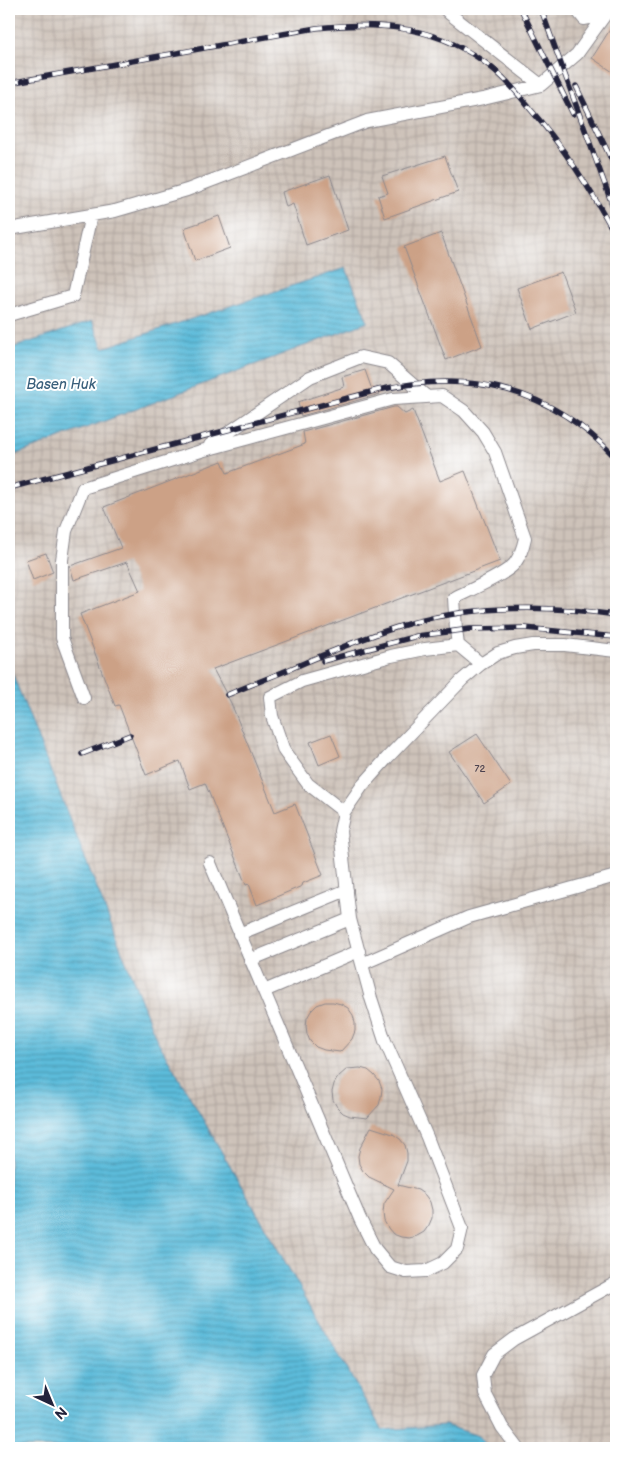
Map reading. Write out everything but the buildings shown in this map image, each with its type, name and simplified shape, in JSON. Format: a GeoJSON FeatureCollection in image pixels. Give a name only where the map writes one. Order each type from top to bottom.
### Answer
{"type":"FeatureCollection","features":[{"type":"Feature","properties":{"kind":"lane"},"geometry":{"type":"LineString","coordinates":[[445,9],[541,85]]}},
{"type":"Feature","properties":{"kind":"lane"},"geometry":{"type":"LineString","coordinates":[[576,9],[584,19],[608,12]]}},
{"type":"Feature","properties":{"kind":"lane"},"geometry":{"type":"LineString","coordinates":[[9,229],[115,211],[187,190],[367,121],[483,99],[541,85],[577,54],[608,12]]}},
{"type":"Feature","properties":{"kind":"lane"},"geometry":{"type":"LineString","coordinates":[[9,315],[73,296],[91,215]]}},
{"type":"Feature","properties":{"kind":"lane"},"geometry":{"type":"LineString","coordinates":[[201,451],[310,377],[361,357],[388,363],[427,397]]}},
{"type":"Feature","properties":{"kind":"lane"},"geometry":{"type":"LineString","coordinates":[[84,698],[62,638],[62,560],[66,531],[83,488],[201,451],[393,399],[442,396],[464,411],[483,432],[495,452],[525,538],[522,552],[514,565],[454,598],[458,645],[481,664]]}},
{"type":"Feature","properties":{"kind":"lane"},"geometry":{"type":"LineString","coordinates":[[344,812],[308,784],[284,751],[272,716],[270,697],[302,681],[391,656],[458,645]]}},
{"type":"Feature","properties":{"kind":"lane"},"geometry":{"type":"LineString","coordinates":[[210,864],[360,1219],[375,1249],[390,1267],[406,1272],[426,1271],[443,1263],[456,1249],[462,1228],[427,1137],[385,1041],[371,998],[350,919],[340,831],[344,812],[362,786],[387,758],[462,680],[498,653],[533,645],[565,645],[616,651]]}},
{"type":"Feature","properties":{"kind":"lane"},"geometry":{"type":"LineString","coordinates":[[362,964],[469,917],[616,876]]}},
{"type":"Feature","properties":{"kind":"lane"},"geometry":{"type":"LineString","coordinates":[[239,934],[347,890]]}},
{"type":"Feature","properties":{"kind":"lane"},"geometry":{"type":"LineString","coordinates":[[250,960],[350,919]]}},
{"type":"Feature","properties":{"kind":"lane"},"geometry":{"type":"LineString","coordinates":[[264,991],[359,951]]}},
{"type":"Feature","properties":{"kind":"lane"},"geometry":{"type":"LineString","coordinates":[[518,1448],[502,1427],[485,1394],[483,1375],[494,1354],[514,1339],[616,1283]]}},
{"type":"Feature","properties":{"kind":"shaded area"},"geometry":{"type":"Polygon","coordinates":[[[9,9],[616,9],[616,1448],[488,1448],[479,1436],[382,1431],[156,1038],[9,665],[9,457],[367,322],[346,268],[103,348],[92,321],[9,349],[9,9]]]}},
{"type":"Feature","properties":{"kind":"water","name":"Basen Huk"},"geometry":{"type":"Polygon","coordinates":[[[346,268],[368,322],[9,457],[9,349],[92,321],[103,348],[346,268]]]}},
{"type":"Feature","properties":{"kind":"water"},"geometry":{"type":"Polygon","coordinates":[[[9,665],[156,1038],[382,1430],[445,1425],[479,1436],[488,1448],[9,1448],[9,665]]]}},
{"type":"Feature","properties":{"kind":"railway"},"geometry":{"type":"LineString","coordinates":[[521,9],[573,114]]}},
{"type":"Feature","properties":{"kind":"railway"},"geometry":{"type":"LineString","coordinates":[[541,9],[616,215]]}},
{"type":"Feature","properties":{"kind":"railway"},"geometry":{"type":"LineString","coordinates":[[9,83],[316,28],[363,25],[408,30],[430,35],[452,43],[472,54],[492,68],[508,83],[567,155],[616,236]]}},
{"type":"Feature","properties":{"kind":"railway"},"geometry":{"type":"LineString","coordinates":[[576,86],[616,169]]}},
{"type":"Feature","properties":{"kind":"railway"},"geometry":{"type":"LineString","coordinates":[[9,488],[378,390],[412,384],[445,382],[477,384],[507,390],[536,400],[564,415],[591,434],[616,458]]}},
{"type":"Feature","properties":{"kind":"railway"},"geometry":{"type":"LineString","coordinates":[[227,695],[368,637],[396,627],[436,617],[513,608],[539,608],[616,615]]}},
{"type":"Feature","properties":{"kind":"railway"},"geometry":{"type":"LineString","coordinates":[[323,661],[417,636],[470,629],[525,628],[616,637]]}},
{"type":"Feature","properties":{"kind":"railway"},"geometry":{"type":"LineString","coordinates":[[82,754],[130,735]]}}]}
